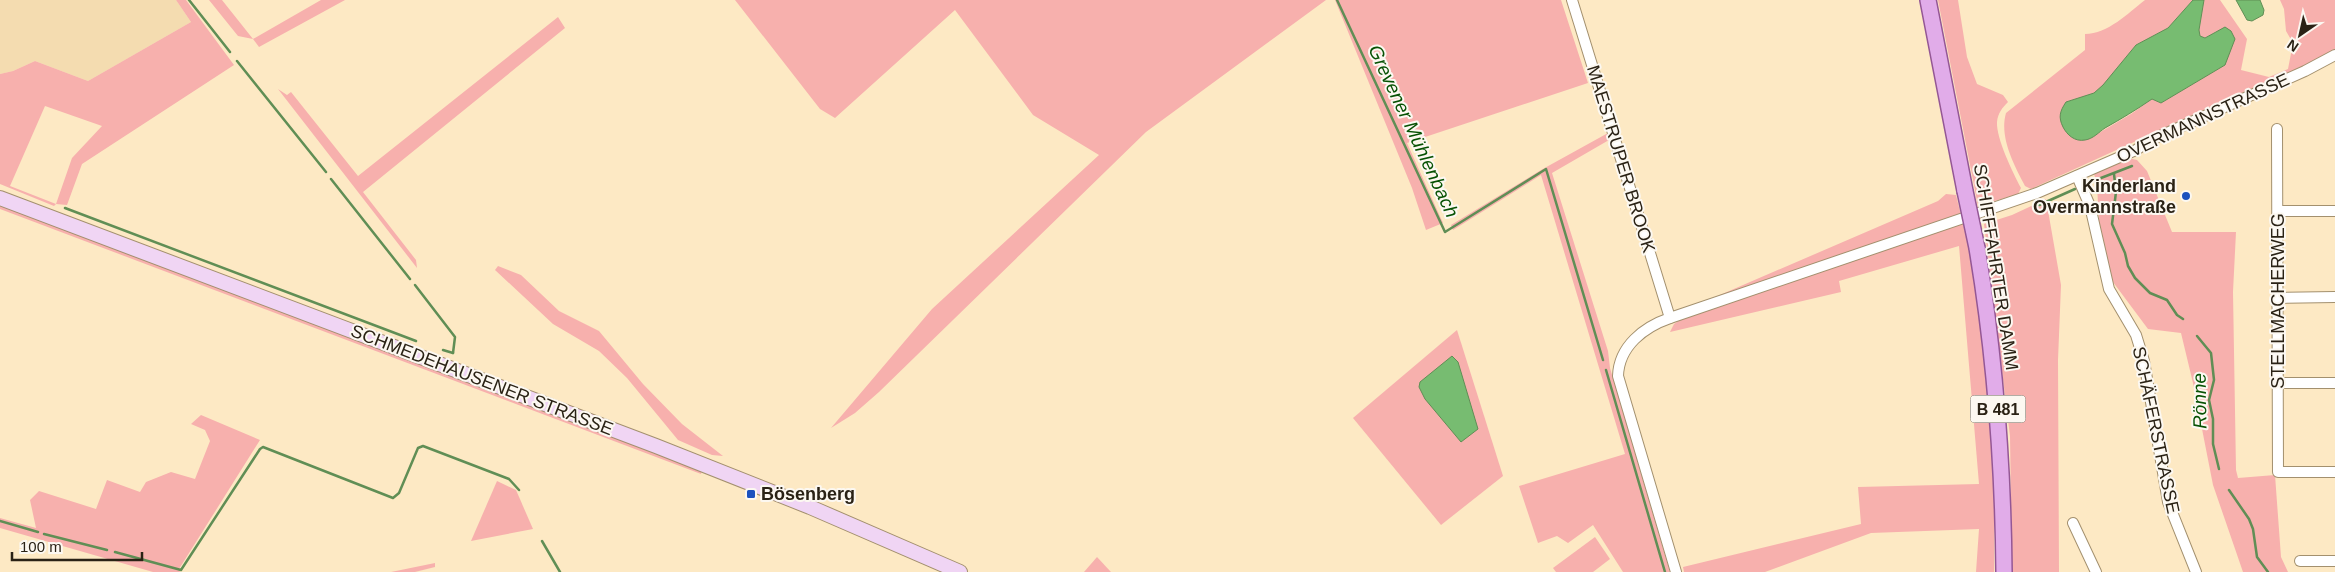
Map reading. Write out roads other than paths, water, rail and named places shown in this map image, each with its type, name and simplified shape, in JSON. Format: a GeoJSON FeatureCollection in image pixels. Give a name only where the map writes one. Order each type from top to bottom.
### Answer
{"type":"FeatureCollection","features":[{"type":"Feature","properties":{"kind":"main road","name":"SCHIFFFAHRTER DAMM"},"geometry":{"type":"LineString","coordinates":[[1928,0],[1990,322],[2004,501],[2004,572]]}},
{"type":"Feature","properties":{"kind":"main road","name":"SCHMEDEHAUSENER STRASSE"},"geometry":{"type":"LineString","coordinates":[[0,198],[656,446],[810,507],[960,572]]}},
{"type":"Feature","properties":{"kind":"street","name":"MAESTRUPER BROOK"},"geometry":{"type":"LineString","coordinates":[[1572,0],[1670,318]]}},
{"type":"Feature","properties":{"kind":"street","name":"OVERMANNSTRASSE"},"geometry":{"type":"LineString","coordinates":[[1670,318],[2037,193],[2305,71],[2335,55]]}},
{"type":"Feature","properties":{"kind":"street","name":"STELLMACHERWEG"},"geometry":{"type":"LineString","coordinates":[[2277,129],[2278,472],[2335,472]]}},
{"type":"Feature","properties":{"kind":"street","name":"SCHÄFERSTRASSE"},"geometry":{"type":"LineString","coordinates":[[2077,176],[2090,206],[2109,289],[2136,335],[2144,361],[2166,495],[2196,572]]}},
{"type":"Feature","properties":{"kind":"street"},"geometry":{"type":"LineString","coordinates":[[2278,211],[2335,211]]}},
{"type":"Feature","properties":{"kind":"street"},"geometry":{"type":"LineString","coordinates":[[2278,298],[2335,297]]}},
{"type":"Feature","properties":{"kind":"street"},"geometry":{"type":"LineString","coordinates":[[1670,318],[1646,329],[1623,351],[1618,362],[1618,376],[1676,572]]}},
{"type":"Feature","properties":{"kind":"street"},"geometry":{"type":"LineString","coordinates":[[2277,383],[2335,383]]}},
{"type":"Feature","properties":{"kind":"street"},"geometry":{"type":"LineString","coordinates":[[2073,523],[2096,572]]}},
{"type":"Feature","properties":{"kind":"street"},"geometry":{"type":"LineString","coordinates":[[2300,561],[2335,561]]}},
{"type":"Feature","properties":{"kind":"waterway"},"geometry":{"type":"LineString","coordinates":[[189,0],[230,52]]}},
{"type":"Feature","properties":{"kind":"waterway","name":"Grevener Mühlenbach"},"geometry":{"type":"LineString","coordinates":[[1337,0],[1445,232],[1546,169],[1603,360]]}},
{"type":"Feature","properties":{"kind":"waterway"},"geometry":{"type":"LineString","coordinates":[[237,61],[326,172]]}},
{"type":"Feature","properties":{"kind":"waterway","name":"Rönne"},"geometry":{"type":"LineString","coordinates":[[2088,183],[2132,166]]}},
{"type":"Feature","properties":{"kind":"waterway","name":"Rönne"},"geometry":{"type":"LineString","coordinates":[[2114,174],[2116,192],[2112,224],[2125,253],[2128,266],[2135,278],[2150,293],[2167,300],[2177,315],[2183,319]]}},
{"type":"Feature","properties":{"kind":"waterway"},"geometry":{"type":"LineString","coordinates":[[331,179],[410,279]]}},
{"type":"Feature","properties":{"kind":"waterway","name":"Rönne"},"geometry":{"type":"LineString","coordinates":[[2039,205],[2075,189]]}},
{"type":"Feature","properties":{"kind":"waterway"},"geometry":{"type":"LineString","coordinates":[[65,208],[416,341]]}},
{"type":"Feature","properties":{"kind":"waterway"},"geometry":{"type":"LineString","coordinates":[[415,285],[455,337],[453,353]]}},
{"type":"Feature","properties":{"kind":"waterway","name":"Rönne"},"geometry":{"type":"LineString","coordinates":[[2197,336],[2211,353],[2214,380],[2209,400],[2213,419],[2213,444],[2219,469]]}},
{"type":"Feature","properties":{"kind":"waterway"},"geometry":{"type":"LineString","coordinates":[[443,350],[453,353]]}},
{"type":"Feature","properties":{"kind":"waterway","name":"Grevener Mühlenbach"},"geometry":{"type":"LineString","coordinates":[[1606,370],[1665,572]]}},
{"type":"Feature","properties":{"kind":"waterway"},"geometry":{"type":"LineString","coordinates":[[115,552],[181,570],[263,447],[393,498],[399,493],[418,448],[423,446],[509,479],[519,490]]}},
{"type":"Feature","properties":{"kind":"waterway","name":"Rönne"},"geometry":{"type":"LineString","coordinates":[[2229,490],[2249,519],[2253,529],[2257,557],[2268,572]]}},
{"type":"Feature","properties":{"kind":"waterway"},"geometry":{"type":"LineString","coordinates":[[0,521],[38,532]]}},
{"type":"Feature","properties":{"kind":"waterway"},"geometry":{"type":"LineString","coordinates":[[44,534],[107,550]]}},
{"type":"Feature","properties":{"kind":"waterway"},"geometry":{"type":"LineString","coordinates":[[542,541],[560,572]]}},
{"type":"Feature","properties":{"kind":"place","name":"Kinderland Overmannstraße"},"geometry":{"type":"Point","coordinates":[2186,196]}},
{"type":"Feature","properties":{"kind":"place","name":"Bösenberg"},"geometry":{"type":"Point","coordinates":[751,494]}}]}
